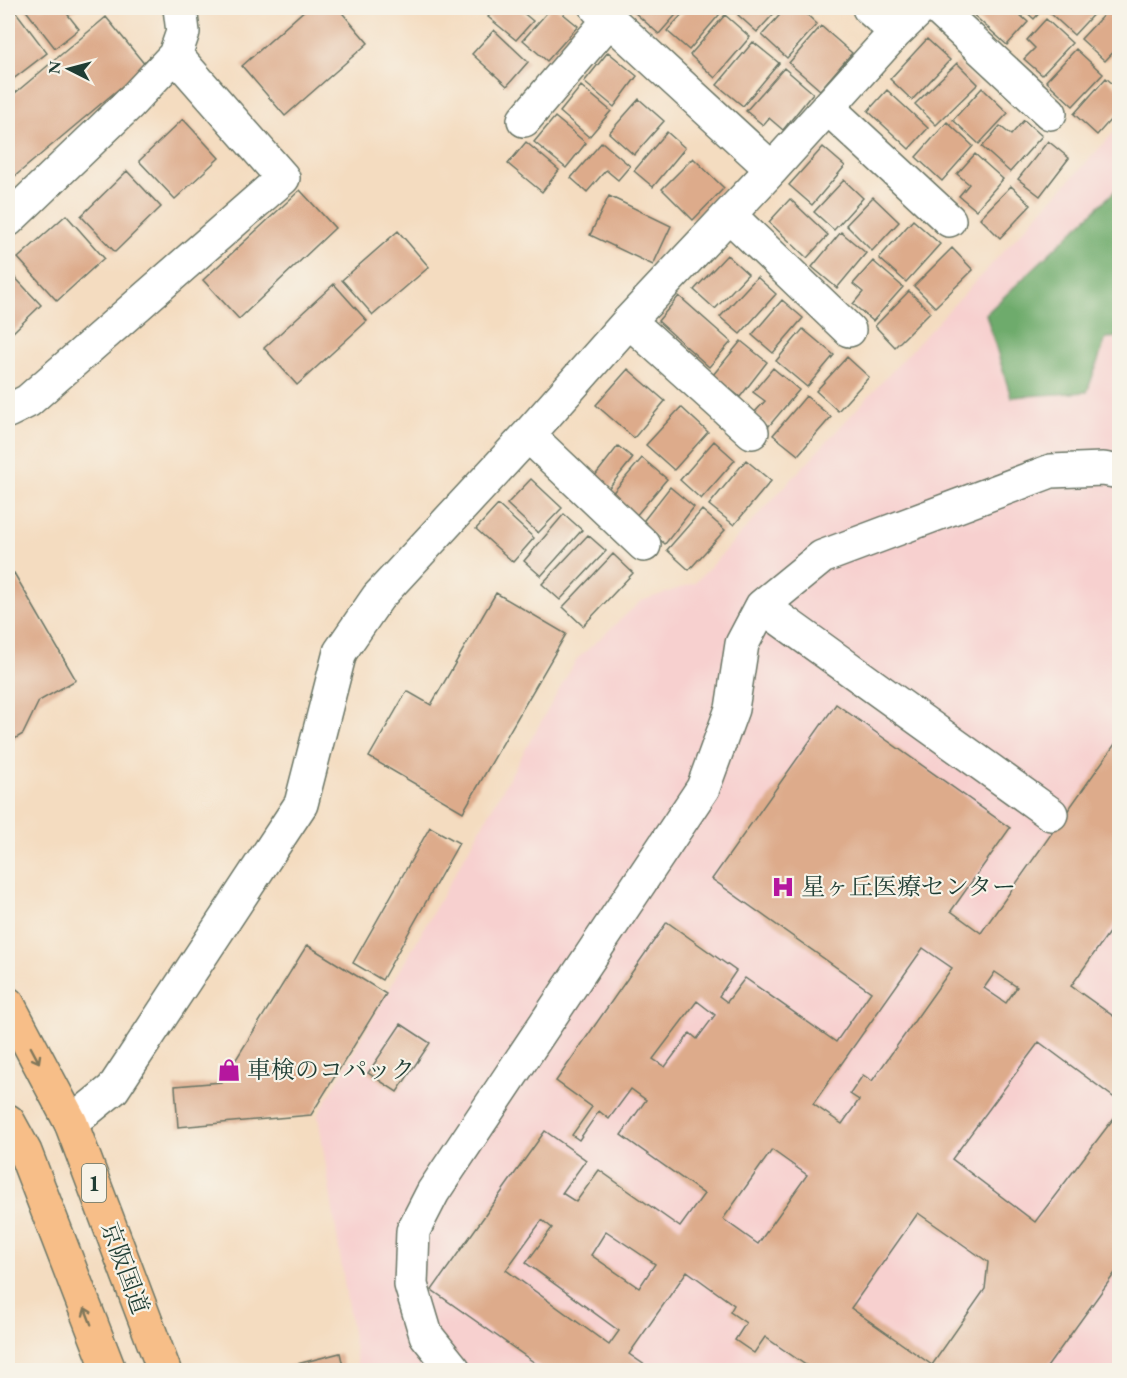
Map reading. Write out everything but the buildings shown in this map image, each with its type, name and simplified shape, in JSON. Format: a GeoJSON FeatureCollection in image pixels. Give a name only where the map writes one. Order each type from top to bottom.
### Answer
{"type":"FeatureCollection","features":[{"type":"Feature","properties":{"kind":"highway","name":"京阪国道"},"geometry":{"type":"LineString","coordinates":[[8,1004],[71,1123],[164,1371]]}},
{"type":"Feature","properties":{"kind":"highway","name":"1"},"geometry":{"type":"LineString","coordinates":[[8,1121],[25,1152],[109,1371]]}},
{"type":"Feature","properties":{"kind":"street"},"geometry":{"type":"LineString","coordinates":[[8,220],[130,103],[175,55],[183,32],[180,8]]}},
{"type":"Feature","properties":{"kind":"street"},"geometry":{"type":"LineString","coordinates":[[868,8],[896,32]]}},
{"type":"Feature","properties":{"kind":"street"},"geometry":{"type":"LineString","coordinates":[[71,1123],[113,1089],[301,804],[340,652],[378,597],[528,435],[629,321],[772,170],[896,32],[921,8]]}},
{"type":"Feature","properties":{"kind":"street"},"geometry":{"type":"LineString","coordinates":[[937,8],[1050,113]]}},
{"type":"Feature","properties":{"kind":"street"},"geometry":{"type":"LineString","coordinates":[[524,120],[603,13],[772,170]]}},
{"type":"Feature","properties":{"kind":"street"},"geometry":{"type":"LineString","coordinates":[[8,411],[27,401],[283,178],[175,55]]}},
{"type":"Feature","properties":{"kind":"street"},"geometry":{"type":"LineString","coordinates":[[828,108],[949,220]]}},
{"type":"Feature","properties":{"kind":"street"},"geometry":{"type":"LineString","coordinates":[[729,215],[849,330]]}},
{"type":"Feature","properties":{"kind":"street"},"geometry":{"type":"LineString","coordinates":[[629,321],[752,432]]}},
{"type":"Feature","properties":{"kind":"street"},"geometry":{"type":"LineString","coordinates":[[528,435],[644,545]]}},
{"type":"Feature","properties":{"kind":"street"},"geometry":{"type":"LineString","coordinates":[[454,1371],[426,1335],[411,1285],[413,1231],[433,1192],[704,788],[732,710],[742,644],[762,606],[822,557],[1040,475],[1051,471],[1103,469],[1119,472]]}},
{"type":"Feature","properties":{"kind":"street"},"geometry":{"type":"LineString","coordinates":[[762,606],[1051,814]]}},
{"type":"Feature","properties":{"kind":"shaded area","name":"星ヶ丘医療センター"},"geometry":{"type":"Polygon","coordinates":[[[1119,127],[1119,1370],[358,1370],[318,1115],[576,660],[641,601],[695,583],[1119,127]]]}},
{"type":"Feature","properties":{"kind":"green space"},"geometry":{"type":"Polygon","coordinates":[[[1119,187],[1119,337],[1106,338],[1087,392],[1011,397],[986,314],[1119,187]]]}},
{"type":"Feature","properties":{"kind":"place","name":"星ヶ丘医療センター"},"geometry":{"type":"Point","coordinates":[783,887]}},
{"type":"Feature","properties":{"kind":"place","name":"車検のコパック"},"geometry":{"type":"Point","coordinates":[229,1070]}}]}
